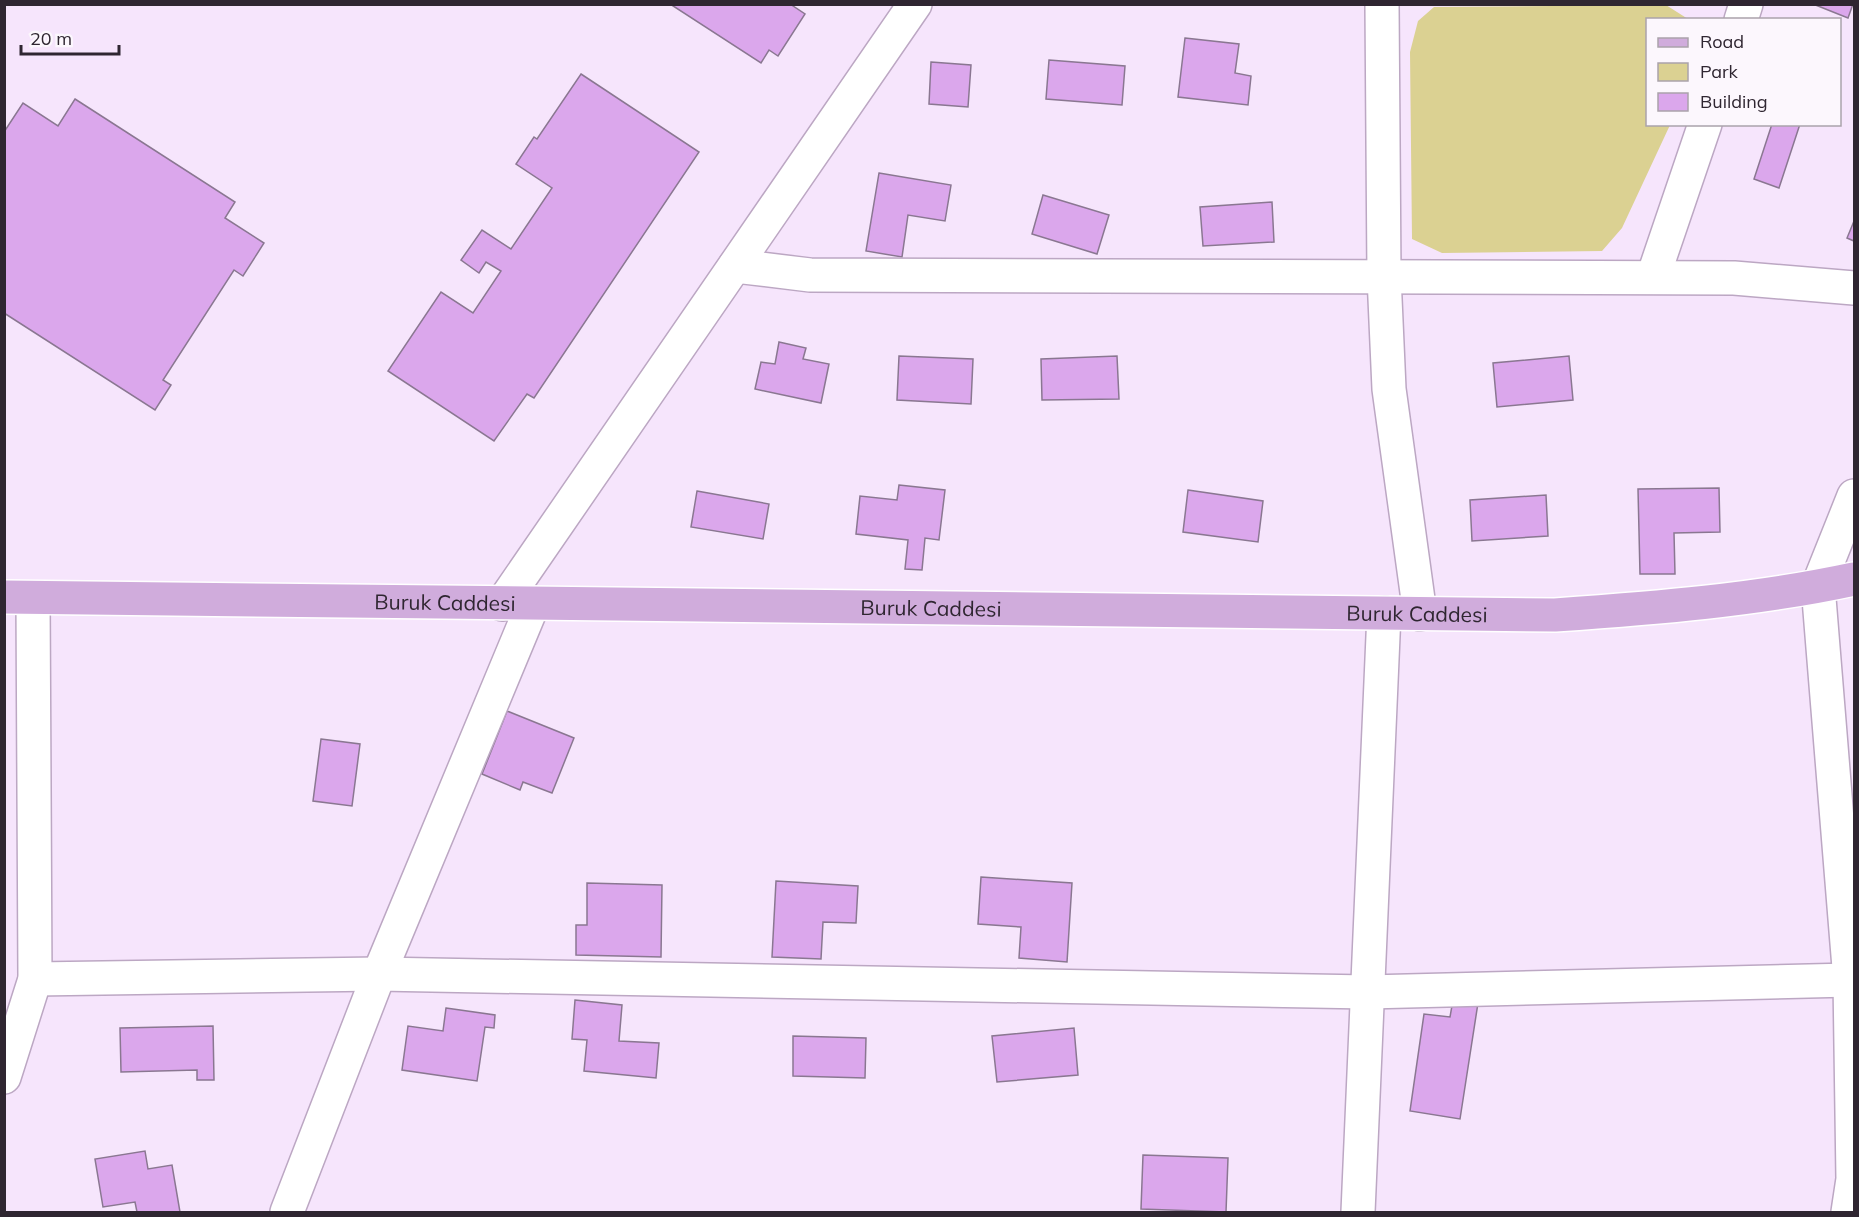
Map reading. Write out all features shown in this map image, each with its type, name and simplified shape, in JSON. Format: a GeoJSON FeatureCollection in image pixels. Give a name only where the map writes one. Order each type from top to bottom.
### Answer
{"type":"FeatureCollection","features":[{"type":"Feature","properties":{"kind":"main road","name":"Buruk Caddesi"},"geometry":{"type":"LineString","coordinates":[[19,597],[1556,615],[1687,605],[1854,579]]}},
{"type":"Feature","properties":{"kind":"street"},"geometry":{"type":"LineString","coordinates":[[287,1212],[379,975],[518,604],[735,266],[915,4]]}},
{"type":"Feature","properties":{"kind":"street"},"geometry":{"type":"LineString","coordinates":[[1382,4],[1384,276],[1389,389],[1420,614]]}},
{"type":"Feature","properties":{"kind":"street"},"geometry":{"type":"LineString","coordinates":[[1653,278],[1704,126]]}},
{"type":"Feature","properties":{"kind":"street"},"geometry":{"type":"LineString","coordinates":[[735,266],[810,275],[1734,278],[1854,288]]}},
{"type":"Feature","properties":{"kind":"street"},"geometry":{"type":"LineString","coordinates":[[1848,1212],[1853,1179],[1850,980],[1818,586],[1854,496]]}},
{"type":"Feature","properties":{"kind":"street"},"geometry":{"type":"LineString","coordinates":[[4,1077],[35,979],[19,597]]}},
{"type":"Feature","properties":{"kind":"street"},"geometry":{"type":"LineString","coordinates":[[1358,1212],[1384,613]]}},
{"type":"Feature","properties":{"kind":"street"},"geometry":{"type":"LineString","coordinates":[[35,979],[379,975],[1368,992],[1850,980]]}},
{"type":"Feature","properties":{"kind":"green space"},"geometry":{"type":"Polygon","coordinates":[[[1666,5],[1686,18],[1646,18],[1646,126],[1670,126],[1622,228],[1602,251],[1442,253],[1412,239],[1410,52],[1418,21],[1434,7],[1666,5]]]}},
{"type":"Feature","properties":{"kind":"building"},"geometry":{"type":"Polygon","coordinates":[[[670,4],[790,4],[805,14],[778,56],[769,50],[761,63],[670,4]]]}},
{"type":"Feature","properties":{"kind":"building"},"geometry":{"type":"Polygon","coordinates":[[[1813,4],[1853,4],[1848,18],[1813,4]]]}},
{"type":"Feature","properties":{"kind":"building"},"geometry":{"type":"Polygon","coordinates":[[[1185,38],[1239,44],[1235,73],[1251,76],[1248,105],[1178,97],[1185,38]]]}},
{"type":"Feature","properties":{"kind":"building"},"geometry":{"type":"Polygon","coordinates":[[[1049,60],[1125,66],[1122,105],[1046,99],[1049,60]]]}},
{"type":"Feature","properties":{"kind":"building"},"geometry":{"type":"Polygon","coordinates":[[[931,62],[971,65],[968,107],[929,104],[931,62]]]}},
{"type":"Feature","properties":{"kind":"building"},"geometry":{"type":"Polygon","coordinates":[[[581,74],[699,152],[534,398],[527,394],[494,441],[388,371],[441,292],[473,313],[501,271],[486,262],[479,273],[461,260],[482,230],[511,249],[552,188],[516,164],[534,137],[537,139],[581,74]]]}},
{"type":"Feature","properties":{"kind":"building"},"geometry":{"type":"Polygon","coordinates":[[[75,99],[235,202],[225,218],[264,243],[243,276],[234,270],[163,380],[171,385],[155,410],[4,313],[4,132],[23,103],[58,126],[75,99]]]}},
{"type":"Feature","properties":{"kind":"building"},"geometry":{"type":"Polygon","coordinates":[[[1771,126],[1799,126],[1779,188],[1754,179],[1771,126]]]}},
{"type":"Feature","properties":{"kind":"building"},"geometry":{"type":"Polygon","coordinates":[[[879,173],[951,185],[945,221],[908,215],[902,257],[866,251],[879,173]]]}},
{"type":"Feature","properties":{"kind":"building"},"geometry":{"type":"Polygon","coordinates":[[[1043,195],[1109,215],[1097,254],[1032,234],[1043,195]]]}},
{"type":"Feature","properties":{"kind":"building"},"geometry":{"type":"Polygon","coordinates":[[[1272,202],[1274,242],[1203,246],[1200,207],[1272,202]]]}},
{"type":"Feature","properties":{"kind":"building"},"geometry":{"type":"Polygon","coordinates":[[[1854,221],[1854,241],[1847,238],[1854,221]]]}},
{"type":"Feature","properties":{"kind":"building"},"geometry":{"type":"Polygon","coordinates":[[[779,342],[806,348],[803,359],[829,364],[821,403],[755,389],[761,362],[775,364],[779,342]]]}},
{"type":"Feature","properties":{"kind":"building"},"geometry":{"type":"Polygon","coordinates":[[[899,356],[973,359],[971,404],[897,400],[899,356]]]}},
{"type":"Feature","properties":{"kind":"building"},"geometry":{"type":"Polygon","coordinates":[[[1117,356],[1119,399],[1042,400],[1041,359],[1117,356]]]}},
{"type":"Feature","properties":{"kind":"building"},"geometry":{"type":"Polygon","coordinates":[[[1569,356],[1573,400],[1497,407],[1493,363],[1569,356]]]}},
{"type":"Feature","properties":{"kind":"building"},"geometry":{"type":"Polygon","coordinates":[[[899,485],[945,490],[939,540],[925,538],[922,570],[905,569],[908,540],[856,534],[860,496],[897,500],[899,485]]]}},
{"type":"Feature","properties":{"kind":"building"},"geometry":{"type":"Polygon","coordinates":[[[1719,488],[1720,532],[1674,533],[1675,574],[1640,574],[1638,489],[1719,488]]]}},
{"type":"Feature","properties":{"kind":"building"},"geometry":{"type":"Polygon","coordinates":[[[1188,490],[1263,501],[1258,542],[1183,532],[1188,490]]]}},
{"type":"Feature","properties":{"kind":"building"},"geometry":{"type":"Polygon","coordinates":[[[697,491],[769,504],[763,539],[691,527],[697,491]]]}},
{"type":"Feature","properties":{"kind":"building"},"geometry":{"type":"Polygon","coordinates":[[[1546,495],[1548,536],[1472,541],[1470,500],[1546,495]]]}},
{"type":"Feature","properties":{"kind":"building"},"geometry":{"type":"Polygon","coordinates":[[[507,711],[574,738],[552,793],[523,782],[520,790],[482,774],[507,711]]]}},
{"type":"Feature","properties":{"kind":"building"},"geometry":{"type":"Polygon","coordinates":[[[321,739],[360,744],[352,806],[313,801],[321,739]]]}},
{"type":"Feature","properties":{"kind":"building"},"geometry":{"type":"Polygon","coordinates":[[[981,877],[1072,883],[1067,962],[1019,958],[1021,927],[978,924],[981,877]]]}},
{"type":"Feature","properties":{"kind":"building"},"geometry":{"type":"Polygon","coordinates":[[[776,881],[858,886],[856,923],[823,922],[821,959],[772,957],[776,881]]]}},
{"type":"Feature","properties":{"kind":"building"},"geometry":{"type":"Polygon","coordinates":[[[587,883],[662,885],[661,957],[576,955],[576,925],[587,925],[587,883]]]}},
{"type":"Feature","properties":{"kind":"building"},"geometry":{"type":"Polygon","coordinates":[[[575,1000],[622,1005],[619,1041],[659,1043],[656,1078],[584,1071],[587,1040],[572,1039],[575,1000]]]}},
{"type":"Feature","properties":{"kind":"building"},"geometry":{"type":"Polygon","coordinates":[[[1453,1000],[1478,1003],[1460,1119],[1410,1111],[1424,1014],[1450,1017],[1453,1000]]]}},
{"type":"Feature","properties":{"kind":"building"},"geometry":{"type":"Polygon","coordinates":[[[446,1008],[495,1015],[494,1028],[485,1027],[477,1081],[402,1070],[408,1026],[443,1031],[446,1008]]]}},
{"type":"Feature","properties":{"kind":"building"},"geometry":{"type":"Polygon","coordinates":[[[213,1026],[214,1080],[197,1080],[197,1070],[121,1072],[120,1028],[213,1026]]]}},
{"type":"Feature","properties":{"kind":"building"},"geometry":{"type":"Polygon","coordinates":[[[1074,1028],[1078,1075],[997,1082],[992,1036],[1074,1028]]]}},
{"type":"Feature","properties":{"kind":"building"},"geometry":{"type":"Polygon","coordinates":[[[793,1036],[866,1038],[865,1078],[793,1076],[793,1036]]]}},
{"type":"Feature","properties":{"kind":"building"},"geometry":{"type":"Polygon","coordinates":[[[145,1151],[148,1169],[172,1165],[180,1212],[137,1212],[135,1202],[103,1207],[95,1159],[145,1151]]]}},
{"type":"Feature","properties":{"kind":"building"},"geometry":{"type":"Polygon","coordinates":[[[1143,1155],[1228,1158],[1226,1212],[1141,1209],[1143,1155]]]}}]}
